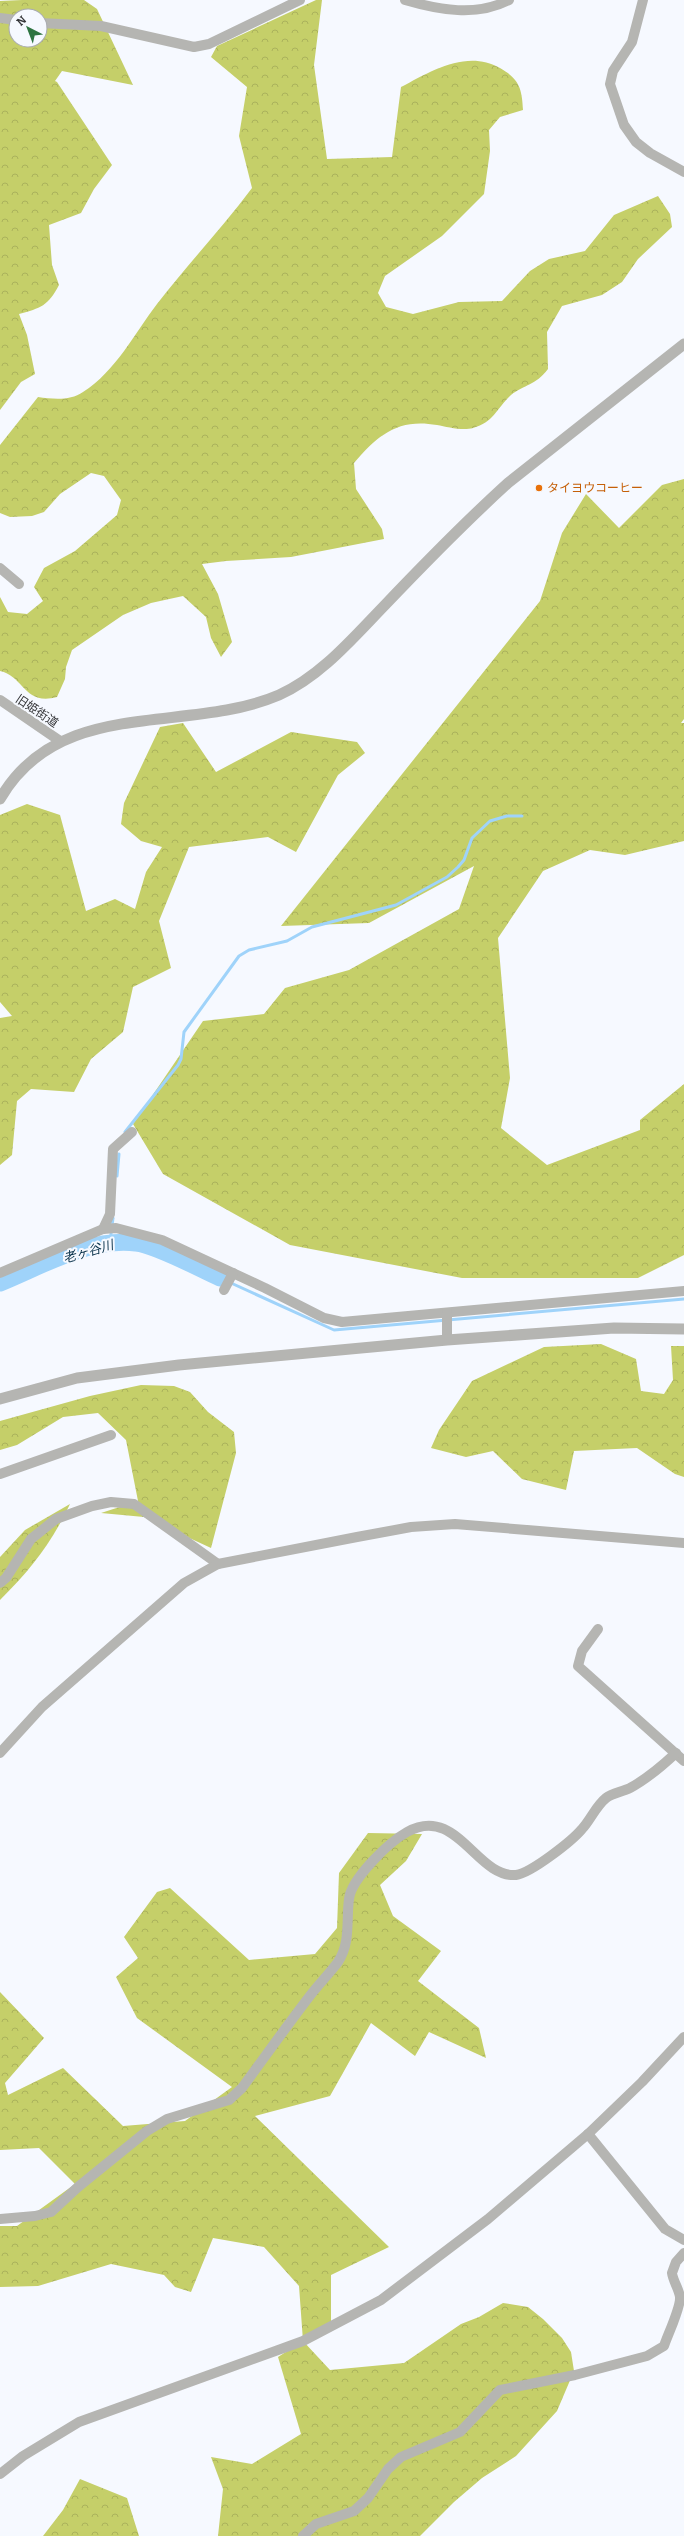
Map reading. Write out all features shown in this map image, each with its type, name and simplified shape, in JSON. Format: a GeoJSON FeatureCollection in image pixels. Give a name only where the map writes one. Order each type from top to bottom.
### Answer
{"type":"FeatureCollection","features":[{"type":"Feature","properties":{"kind":"street"},"geometry":{"type":"LineString","coordinates":[[48,23],[101,26],[194,48],[209,44],[300,0]]}},
{"type":"Feature","properties":{"kind":"street"},"geometry":{"type":"LineString","coordinates":[[405,0],[427,7],[462,10],[498,6],[509,0]]}},
{"type":"Feature","properties":{"kind":"street"},"geometry":{"type":"LineString","coordinates":[[643,0],[632,42],[613,71],[610,84],[624,125],[636,142],[650,154],[684,172]]}},
{"type":"Feature","properties":{"kind":"street"},"geometry":{"type":"LineString","coordinates":[[0,799],[20,771],[39,754],[60,741],[76,734],[124,723],[188,716],[254,704],[280,694],[302,681],[351,640],[484,504],[508,483],[684,344]]}},
{"type":"Feature","properties":{"kind":"street"},"geometry":{"type":"LineString","coordinates":[[0,568],[19,584]]}},
{"type":"Feature","properties":{"kind":"street","name":"旧姫街道"},"geometry":{"type":"LineString","coordinates":[[0,700],[60,741]]}},
{"type":"Feature","properties":{"kind":"street"},"geometry":{"type":"LineString","coordinates":[[109,1228],[113,1149],[132,1132]]}},
{"type":"Feature","properties":{"kind":"street"},"geometry":{"type":"LineString","coordinates":[[0,1272],[109,1228],[162,1240],[324,1318],[342,1322],[447,1315],[684,1291]]}},
{"type":"Feature","properties":{"kind":"street"},"geometry":{"type":"LineString","coordinates":[[224,1290],[233,1273]]}},
{"type":"Feature","properties":{"kind":"street"},"geometry":{"type":"LineString","coordinates":[[446,1335],[447,1315]]}},
{"type":"Feature","properties":{"kind":"street"},"geometry":{"type":"LineString","coordinates":[[0,1399],[77,1378],[179,1364],[446,1335],[614,1328],[684,1329]]}},
{"type":"Feature","properties":{"kind":"street"},"geometry":{"type":"LineString","coordinates":[[0,1474],[111,1435]]}},
{"type":"Feature","properties":{"kind":"street"},"geometry":{"type":"LineString","coordinates":[[0,1583],[6,1578],[31,1539],[56,1519],[92,1506],[111,1502],[134,1504],[218,1564]]}},
{"type":"Feature","properties":{"kind":"street"},"geometry":{"type":"LineString","coordinates":[[0,1753],[42,1707],[184,1582],[218,1564],[356,1537],[411,1528],[455,1524],[684,1543]]}},
{"type":"Feature","properties":{"kind":"street"},"geometry":{"type":"LineString","coordinates":[[598,1629],[582,1650],[578,1666],[684,1761]]}},
{"type":"Feature","properties":{"kind":"street"},"geometry":{"type":"LineString","coordinates":[[0,2219],[35,2216],[52,2212],[78,2187],[147,2131],[167,2119],[229,2100],[242,2088],[308,1997],[338,1961],[347,1942],[348,1898],[353,1887],[376,1858],[406,1832],[419,1827],[437,1826],[460,1839],[496,1870],[507,1875],[518,1874],[559,1850],[582,1829],[606,1798],[629,1789],[676,1753]]}},
{"type":"Feature","properties":{"kind":"street"},"geometry":{"type":"LineString","coordinates":[[0,2474],[23,2456],[79,2422],[303,2341],[381,2300],[488,2220],[588,2134],[642,2082],[684,2037]]}},
{"type":"Feature","properties":{"kind":"street"},"geometry":{"type":"LineString","coordinates":[[588,2134],[665,2229],[684,2240]]}},
{"type":"Feature","properties":{"kind":"street"},"geometry":{"type":"LineString","coordinates":[[303,2536],[316,2524],[354,2512],[368,2498],[388,2469],[401,2457],[460,2432],[500,2390],[575,2375],[647,2356],[664,2346],[680,2303],[680,2297],[672,2273],[676,2262],[684,2253]]}},
{"type":"Feature","properties":{"kind":"green space"},"geometry":{"type":"Polygon","coordinates":[[[84,0],[97,9],[133,85],[62,71],[55,81],[112,165],[94,189],[81,213],[49,225],[52,265],[59,285],[51,298],[43,305],[19,314],[27,335],[35,374],[21,382],[0,410],[0,1],[84,0]]]}},
{"type":"Feature","properties":{"kind":"green space"},"geometry":{"type":"Polygon","coordinates":[[[316,0],[322,0],[314,65],[327,159],[392,157],[401,87],[449,64],[462,61],[475,61],[488,63],[500,68],[515,80],[522,96],[523,110],[500,117],[489,130],[490,151],[484,194],[442,236],[385,276],[378,293],[386,307],[413,314],[459,302],[502,301],[530,271],[549,259],[585,251],[614,215],[658,196],[670,214],[672,227],[638,259],[622,282],[602,295],[562,306],[547,332],[548,369],[539,379],[511,395],[486,422],[473,428],[465,429],[423,423],[411,424],[390,431],[372,444],[363,453],[354,463],[356,489],[382,529],[384,539],[291,557],[202,564],[218,594],[232,642],[221,657],[211,638],[206,617],[183,596],[151,603],[123,615],[72,650],[66,667],[65,679],[57,697],[46,699],[38,697],[31,694],[14,678],[0,671],[0,597],[8,612],[27,614],[43,601],[34,587],[44,568],[75,551],[117,515],[121,500],[104,476],[91,473],[60,494],[44,512],[32,516],[10,517],[0,513],[0,445],[38,397],[55,399],[73,397],[83,392],[105,374],[124,351],[157,304],[252,188],[239,136],[247,87],[211,57],[217,46],[316,0]]]}},
{"type":"Feature","properties":{"kind":"green space"},"geometry":{"type":"Polygon","coordinates":[[[684,479],[684,719],[681,723],[684,723],[684,841],[625,855],[590,850],[543,871],[498,938],[510,1078],[501,1128],[547,1165],[640,1130],[640,1120],[684,1084],[684,1255],[638,1278],[462,1278],[290,1245],[163,1174],[133,1124],[203,1021],[264,1014],[285,988],[349,970],[459,909],[474,866],[369,923],[281,926],[540,601],[562,533],[586,494],[619,528],[662,485],[684,479]]]}},
{"type":"Feature","properties":{"kind":"green space"},"geometry":{"type":"Polygon","coordinates":[[[183,723],[216,772],[291,732],[357,742],[365,753],[338,775],[296,852],[268,837],[189,847],[159,921],[171,968],[133,987],[123,1032],[91,1059],[74,1092],[31,1089],[17,1101],[12,1155],[0,1165],[0,1018],[12,1016],[0,1002],[0,815],[27,804],[60,815],[86,911],[115,899],[135,909],[146,872],[162,847],[141,841],[121,824],[124,803],[160,727],[183,723]]]}},
{"type":"Feature","properties":{"kind":"green space"},"geometry":{"type":"Polygon","coordinates":[[[601,1344],[636,1359],[641,1391],[664,1394],[673,1380],[671,1346],[684,1346],[684,1477],[675,1474],[637,1448],[574,1451],[566,1490],[522,1479],[493,1451],[466,1457],[431,1448],[439,1430],[472,1381],[544,1347],[601,1344]]]}},
{"type":"Feature","properties":{"kind":"green space"},"geometry":{"type":"Polygon","coordinates":[[[141,1385],[174,1386],[190,1392],[208,1412],[234,1432],[236,1453],[211,1548],[144,1517],[101,1513],[138,1501],[126,1440],[98,1413],[63,1417],[17,1445],[0,1450],[0,1421],[90,1396],[141,1385]]]}},
{"type":"Feature","properties":{"kind":"green space"},"geometry":{"type":"Polygon","coordinates":[[[70,1504],[48,1544],[40,1555],[31,1567],[0,1600],[0,1557],[25,1530],[70,1504]]]}},
{"type":"Feature","properties":{"kind":"green space"},"geometry":{"type":"Polygon","coordinates":[[[368,1833],[422,1834],[406,1861],[380,1885],[393,1916],[441,1951],[418,1981],[479,2028],[486,2058],[429,2032],[415,2056],[371,2023],[330,2096],[255,2116],[389,2247],[331,2275],[331,2327],[303,2341],[299,2286],[264,2247],[213,2238],[191,2292],[175,2287],[164,2275],[111,2264],[38,2286],[0,2287],[0,2226],[17,2226],[75,2184],[39,2148],[0,2150],[0,1992],[44,2038],[5,2083],[8,2095],[63,2068],[123,2126],[185,2121],[232,2087],[137,2018],[116,1977],[138,1958],[124,1937],[157,1892],[170,1888],[249,1960],[315,1954],[337,1928],[339,1873],[368,1833]]]}},
{"type":"Feature","properties":{"kind":"green space"},"geometry":{"type":"Polygon","coordinates":[[[503,2303],[528,2307],[543,2319],[562,2338],[571,2352],[574,2371],[557,2411],[516,2456],[482,2478],[454,2502],[420,2536],[218,2536],[223,2489],[211,2457],[252,2464],[301,2434],[278,2357],[303,2341],[330,2370],[404,2363],[461,2324],[479,2317],[503,2303]]]}},
{"type":"Feature","properties":{"kind":"green space"},"geometry":{"type":"Polygon","coordinates":[[[80,2479],[127,2498],[139,2536],[43,2536],[63,2510],[80,2479]]]}},
{"type":"Feature","properties":{"kind":"waterway"},"geometry":{"type":"LineString","coordinates":[[125,1132],[178,1065],[181,1059],[184,1032],[239,956],[249,950],[287,941],[312,927],[396,905],[447,877],[464,860],[472,838],[490,821],[507,816],[522,816]]}},
{"type":"Feature","properties":{"kind":"waterway"},"geometry":{"type":"LineString","coordinates":[[117,1176],[119,1154]]}},
{"type":"Feature","properties":{"kind":"waterway"},"geometry":{"type":"LineString","coordinates":[[110,1242],[113,1218]]}},
{"type":"Feature","properties":{"kind":"waterway","name":"老ヶ谷川"},"geometry":{"type":"LineString","coordinates":[[0,1283],[66,1254],[101,1244],[119,1242],[136,1243],[155,1248],[220,1278]]}},
{"type":"Feature","properties":{"kind":"waterway"},"geometry":{"type":"LineString","coordinates":[[220,1278],[334,1330],[684,1299]]}},
{"type":"Feature","properties":{"kind":"place","name":"タイヨウコーヒー"},"geometry":{"type":"Point","coordinates":[539,488]}}]}
